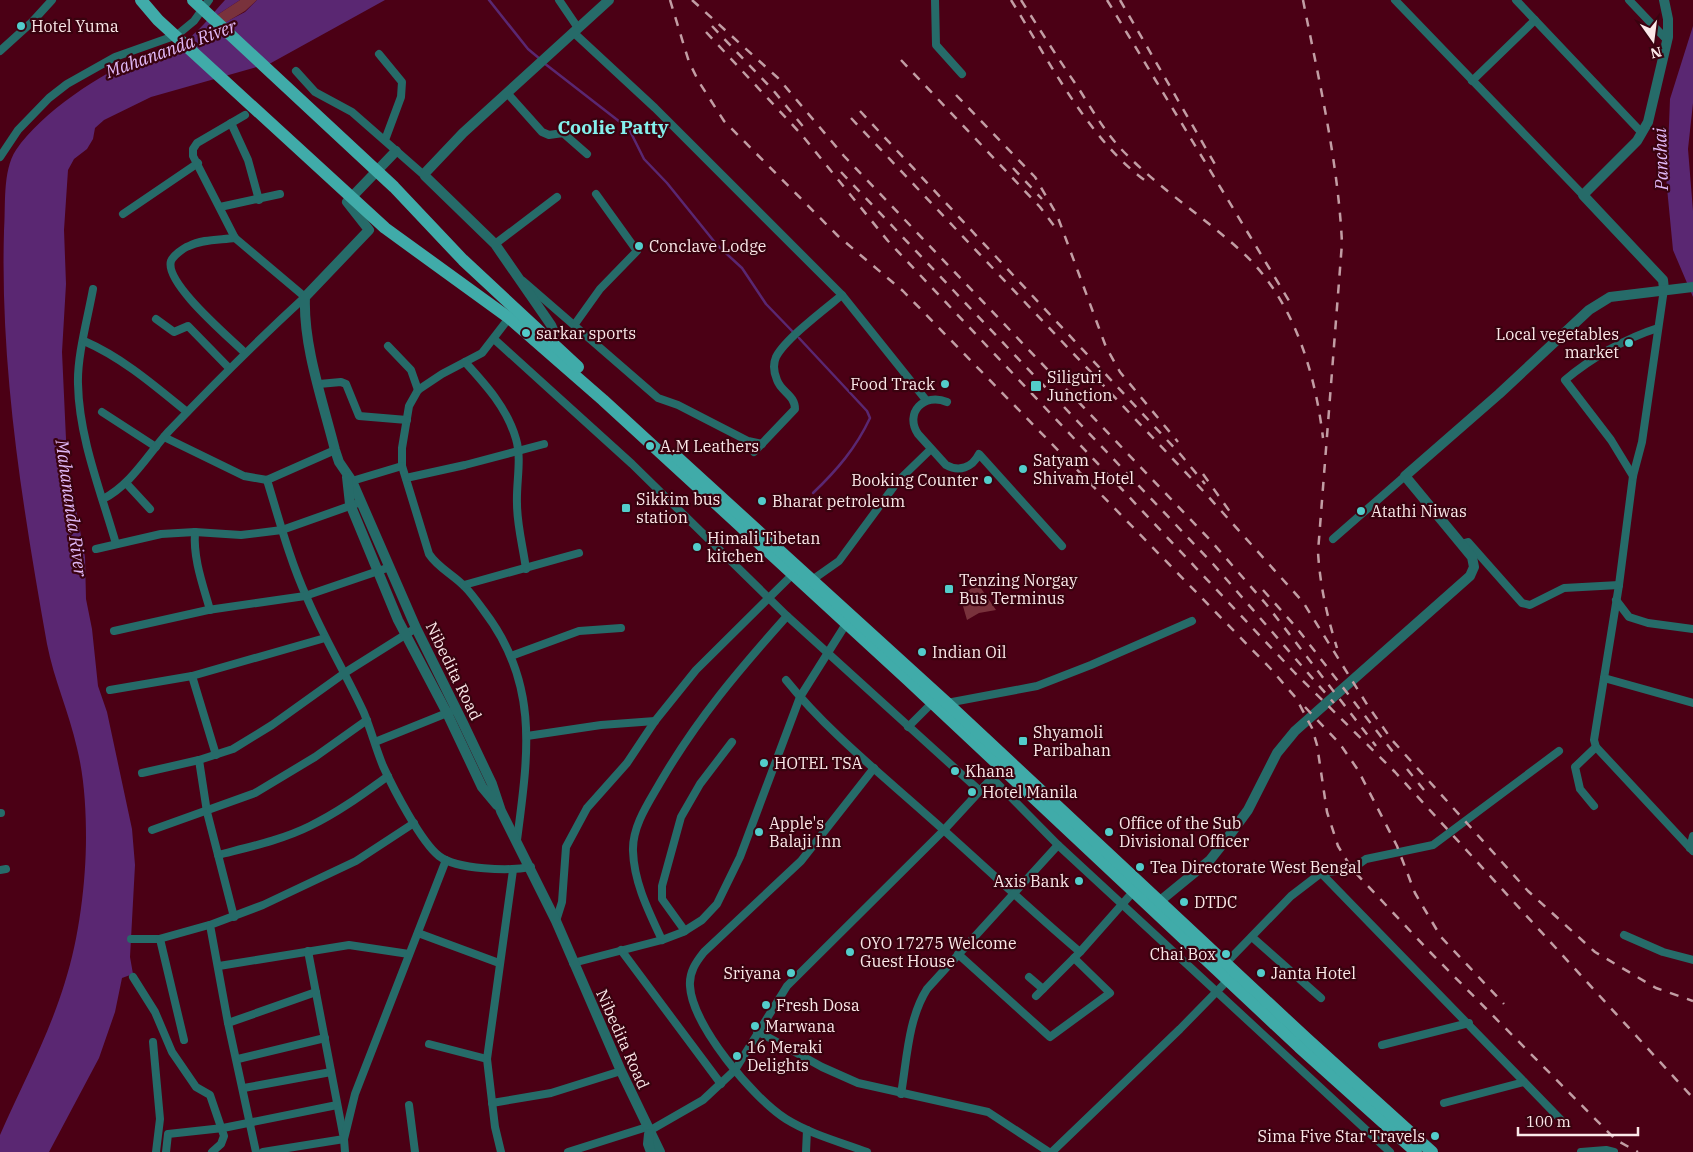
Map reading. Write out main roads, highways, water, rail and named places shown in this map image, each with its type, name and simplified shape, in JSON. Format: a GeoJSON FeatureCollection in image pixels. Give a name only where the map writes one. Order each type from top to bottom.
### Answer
{"type":"FeatureCollection","features":[{"type":"Feature","properties":{"kind":"main road"},"geometry":{"type":"LineString","coordinates":[[141,0],[158,20],[385,228],[509,318],[603,400],[792,575],[809,584],[846,624],[932,702],[1160,901],[1226,963],[1232,976],[1416,1152]]}},
{"type":"Feature","properties":{"kind":"main road"},"geometry":{"type":"LineString","coordinates":[[193,0],[394,186],[463,260],[809,584],[948,703],[1002,764],[1056,819],[1133,892],[1232,976],[1432,1152]]}},
{"type":"Feature","properties":{"kind":"water","name":"Mahananda River"},"geometry":{"type":"Polygon","coordinates":[[[225,0],[240,0],[217,15],[224,23],[245,12],[257,0],[385,0],[271,63],[151,97],[104,120],[95,128],[93,139],[87,149],[74,159],[68,170],[64,230],[66,284],[62,352],[67,461],[85,557],[86,599],[92,629],[98,686],[107,712],[132,829],[135,865],[130,957],[133,974],[122,978],[115,1012],[99,1058],[49,1152],[0,1152],[0,1135],[35,1060],[59,1002],[70,965],[81,910],[86,837],[85,803],[81,770],[74,735],[47,644],[15,439],[6,335],[4,283],[5,200],[8,168],[16,150],[27,136],[57,108],[91,83],[127,63],[171,48],[187,40],[225,0]]]}},
{"type":"Feature","properties":{"kind":"water"},"geometry":{"type":"Polygon","coordinates":[[[1693,26],[1693,103],[1688,149],[1693,211],[1693,297],[1673,250],[1665,167],[1668,149],[1670,99],[1693,26]]]}},
{"type":"Feature","properties":{"kind":"waterway"},"geometry":{"type":"LineString","coordinates":[[489,0],[528,49],[540,59]]}},
{"type":"Feature","properties":{"kind":"waterway"},"geometry":{"type":"LineString","coordinates":[[544,63],[629,129],[644,159],[667,183],[717,245],[742,268],[766,304],[794,333]]}},
{"type":"Feature","properties":{"kind":"waterway"},"geometry":{"type":"LineString","coordinates":[[799,338],[867,411],[870,418],[859,439],[845,458],[813,493]]}},
{"type":"Feature","properties":{"kind":"railway"},"geometry":{"type":"LineString","coordinates":[[670,0],[689,62],[699,82],[724,121],[838,236],[903,291],[1270,668],[1296,698],[1312,728],[1317,745],[1327,812],[1338,846],[1352,869],[1430,952],[1616,1140],[1638,1152]]}},
{"type":"Feature","properties":{"kind":"railway"},"geometry":{"type":"LineString","coordinates":[[692,0],[778,78],[844,156],[1211,541],[1266,604],[1376,746]]}},
{"type":"Feature","properties":{"kind":"railway"},"geometry":{"type":"LineString","coordinates":[[1011,0],[1056,74],[1090,124],[1109,147],[1150,184]]}},
{"type":"Feature","properties":{"kind":"railway"},"geometry":{"type":"LineString","coordinates":[[1021,0],[1096,116],[1121,149],[1155,181],[1241,251],[1275,291],[1288,313],[1307,362],[1314,387],[1323,438]]}},
{"type":"Feature","properties":{"kind":"railway"},"geometry":{"type":"LineString","coordinates":[[1107,0],[1291,304]]}},
{"type":"Feature","properties":{"kind":"railway"},"geometry":{"type":"LineString","coordinates":[[1120,0],[1216,166]]}},
{"type":"Feature","properties":{"kind":"railway"},"geometry":{"type":"LineString","coordinates":[[1303,0],[1332,151],[1342,243],[1318,552],[1324,601],[1337,648]]}},
{"type":"Feature","properties":{"kind":"railway"},"geometry":{"type":"LineString","coordinates":[[712,26],[773,90],[806,130]]}},
{"type":"Feature","properties":{"kind":"railway"},"geometry":{"type":"LineString","coordinates":[[706,32],[801,134],[888,241],[1295,673],[1395,772],[1693,1098]]}},
{"type":"Feature","properties":{"kind":"railway"},"geometry":{"type":"LineString","coordinates":[[901,60],[1040,207],[1058,231]]}},
{"type":"Feature","properties":{"kind":"railway"},"geometry":{"type":"LineString","coordinates":[[956,95],[1035,177],[1057,215],[1106,347],[1120,372],[1178,442]]}},
{"type":"Feature","properties":{"kind":"railway"},"geometry":{"type":"LineString","coordinates":[[860,111],[1181,455],[1205,484]]}},
{"type":"Feature","properties":{"kind":"railway"},"geometry":{"type":"LineString","coordinates":[[851,118],[1206,494],[1303,602],[1368,706],[1392,740],[1528,891],[1595,952],[1656,988],[1693,1001]]}},
{"type":"Feature","properties":{"kind":"railway"},"geometry":{"type":"LineString","coordinates":[[1013,168],[1042,199]]}},
{"type":"Feature","properties":{"kind":"railway"},"geometry":{"type":"LineString","coordinates":[[841,172],[1214,565],[1334,703]]}},
{"type":"Feature","properties":{"kind":"railway"},"geometry":{"type":"LineString","coordinates":[[1203,474],[1233,516]]}},
{"type":"Feature","properties":{"kind":"railway"},"geometry":{"type":"LineString","coordinates":[[1263,590],[1296,627],[1393,752]]}},
{"type":"Feature","properties":{"kind":"railway"},"geometry":{"type":"LineString","coordinates":[[1305,707],[1340,744],[1358,770],[1397,846],[1415,893],[1441,937],[1504,1004]]}},
{"type":"Feature","properties":{"kind":"railway"},"geometry":{"type":"LineString","coordinates":[[1407,769],[1424,790]]}},
{"type":"Feature","properties":{"kind":"place","name":"Hotel Yuma"},"geometry":{"type":"Point","coordinates":[21,26]}},
{"type":"Feature","properties":{"kind":"place","name":"Conclave Lodge"},"geometry":{"type":"Point","coordinates":[639,246]}},
{"type":"Feature","properties":{"kind":"place","name":"sarkar sports"},"geometry":{"type":"Point","coordinates":[526,333]}},
{"type":"Feature","properties":{"kind":"place","name":"Local vegetables market"},"geometry":{"type":"Point","coordinates":[1629,343]}},
{"type":"Feature","properties":{"kind":"place","name":"Food Track"},"geometry":{"type":"Point","coordinates":[945,384]}},
{"type":"Feature","properties":{"kind":"place","name":"Siliguri Junction"},"geometry":{"type":"Point","coordinates":[1036,386]}},
{"type":"Feature","properties":{"kind":"place","name":"A.M Leathers"},"geometry":{"type":"Point","coordinates":[650,446]}},
{"type":"Feature","properties":{"kind":"place","name":"Satyam Shivam Hotel"},"geometry":{"type":"Point","coordinates":[1023,469]}},
{"type":"Feature","properties":{"kind":"place","name":"Booking Counter"},"geometry":{"type":"Point","coordinates":[988,480]}},
{"type":"Feature","properties":{"kind":"place","name":"Bharat petroleum"},"geometry":{"type":"Point","coordinates":[762,501]}},
{"type":"Feature","properties":{"kind":"place","name":"Sikkim bus station"},"geometry":{"type":"Point","coordinates":[626,508]}},
{"type":"Feature","properties":{"kind":"place","name":"Atathi Niwas"},"geometry":{"type":"Point","coordinates":[1361,511]}},
{"type":"Feature","properties":{"kind":"place","name":"Himali Tibetan kitchen"},"geometry":{"type":"Point","coordinates":[697,547]}},
{"type":"Feature","properties":{"kind":"place","name":"Tenzing Norgay Bus Terminus"},"geometry":{"type":"Point","coordinates":[949,589]}},
{"type":"Feature","properties":{"kind":"place","name":"Indian Oil"},"geometry":{"type":"Point","coordinates":[922,652]}},
{"type":"Feature","properties":{"kind":"place","name":"Shyamoli Paribahan"},"geometry":{"type":"Point","coordinates":[1023,741]}},
{"type":"Feature","properties":{"kind":"place","name":"HOTEL TSA"},"geometry":{"type":"Point","coordinates":[764,763]}},
{"type":"Feature","properties":{"kind":"place","name":"Khana"},"geometry":{"type":"Point","coordinates":[955,771]}},
{"type":"Feature","properties":{"kind":"place","name":"Hotel Manila"},"geometry":{"type":"Point","coordinates":[972,792]}},
{"type":"Feature","properties":{"kind":"place","name":"Apple's Balaji Inn"},"geometry":{"type":"Point","coordinates":[759,832]}},
{"type":"Feature","properties":{"kind":"place","name":"Office of the Sub Divisional Officer"},"geometry":{"type":"Point","coordinates":[1109,832]}},
{"type":"Feature","properties":{"kind":"place","name":"Tea Directorate West Bengal"},"geometry":{"type":"Point","coordinates":[1140,867]}},
{"type":"Feature","properties":{"kind":"place","name":"Axis Bank"},"geometry":{"type":"Point","coordinates":[1079,881]}},
{"type":"Feature","properties":{"kind":"place","name":"DTDC"},"geometry":{"type":"Point","coordinates":[1184,902]}},
{"type":"Feature","properties":{"kind":"place","name":"OYO 17275 Welcome Guest House"},"geometry":{"type":"Point","coordinates":[850,952]}},
{"type":"Feature","properties":{"kind":"place","name":"Chai Box"},"geometry":{"type":"Point","coordinates":[1226,954]}},
{"type":"Feature","properties":{"kind":"place","name":"Sriyana"},"geometry":{"type":"Point","coordinates":[791,973]}},
{"type":"Feature","properties":{"kind":"place","name":"Janta Hotel"},"geometry":{"type":"Point","coordinates":[1261,973]}},
{"type":"Feature","properties":{"kind":"place","name":"Fresh Dosa"},"geometry":{"type":"Point","coordinates":[766,1005]}},
{"type":"Feature","properties":{"kind":"place","name":"Marwana"},"geometry":{"type":"Point","coordinates":[755,1026]}},
{"type":"Feature","properties":{"kind":"place","name":"16 Meraki Delights"},"geometry":{"type":"Point","coordinates":[737,1056]}},
{"type":"Feature","properties":{"kind":"place","name":"Sima Five Star Travels"},"geometry":{"type":"Point","coordinates":[1435,1136]}},
{"type":"Feature","properties":{"kind":"district","name":"Coolie Patty"},"geometry":{"type":"Point","coordinates":[613,127]}},
{"type":"Feature","properties":{"kind":"water label","name":"Panchai"},"geometry":{"type":"Point","coordinates":[1661,159]}}]}
